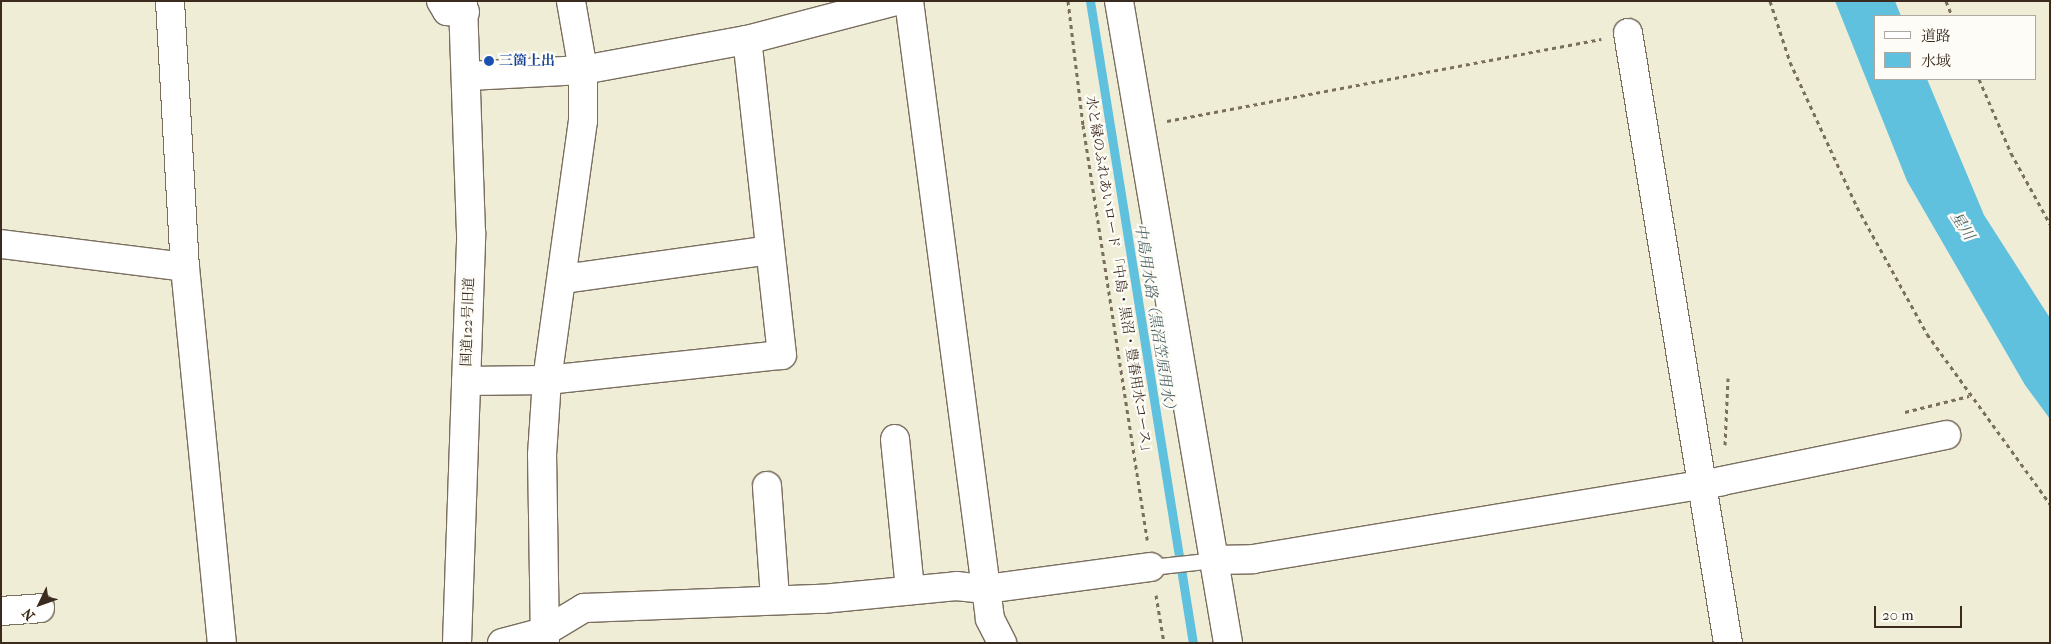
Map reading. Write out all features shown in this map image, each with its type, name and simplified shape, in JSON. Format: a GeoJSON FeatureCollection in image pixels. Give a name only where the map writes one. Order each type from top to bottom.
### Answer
{"type":"FeatureCollection","features":[{"type":"Feature","properties":{"kind":"street"},"geometry":{"type":"LineString","coordinates":[[544,638],[547,380],[564,279],[584,121],[583,70],[571,1]]}},
{"type":"Feature","properties":{"kind":"street"},"geometry":{"type":"LineString","coordinates":[[469,76],[583,70],[747,40],[896,1]]}},
{"type":"Feature","properties":{"kind":"street"},"geometry":{"type":"LineString","coordinates":[[909,1],[990,619],[1002,643]]}},
{"type":"Feature","properties":{"kind":"street"},"geometry":{"type":"LineString","coordinates":[[1119,1],[1141,126],[1205,560],[1228,643]]}},
{"type":"Feature","properties":{"kind":"street"},"geometry":{"type":"LineString","coordinates":[[171,2],[185,266],[222,643]]}},
{"type":"Feature","properties":{"kind":"street","name":"国道122号旧道"},"geometry":{"type":"LineString","coordinates":[[456,5],[469,76],[472,233],[457,643]]}},
{"type":"Feature","properties":{"kind":"street"},"geometry":{"type":"LineString","coordinates":[[1628,33],[1728,643]]}},
{"type":"Feature","properties":{"kind":"street"},"geometry":{"type":"LineString","coordinates":[[466,381],[547,380],[782,355],[747,40]]}},
{"type":"Feature","properties":{"kind":"street"},"geometry":{"type":"LineString","coordinates":[[1,244],[185,266]]}},
{"type":"Feature","properties":{"kind":"street"},"geometry":{"type":"LineString","coordinates":[[564,279],[770,250]]}},
{"type":"Feature","properties":{"kind":"street"},"geometry":{"type":"LineString","coordinates":[[1205,560],[1253,558],[1701,483],[1946,435]]}},
{"type":"Feature","properties":{"kind":"street"},"geometry":{"type":"LineString","coordinates":[[896,438],[910,590]]}},
{"type":"Feature","properties":{"kind":"street"},"geometry":{"type":"LineString","coordinates":[[768,486],[775,598]]}},
{"type":"Feature","properties":{"kind":"street"},"geometry":{"type":"LineString","coordinates":[[502,643],[544,638],[584,608],[910,590],[986,589],[1154,567]]}},
{"type":"Feature","properties":{"kind":"street"},"geometry":{"type":"LineString","coordinates":[[1,611],[40,608]]}},
{"type":"Feature","properties":{"kind":"lane"},"geometry":{"type":"LineString","coordinates":[[1154,567],[1205,560]]}},
{"type":"Feature","properties":{"kind":"path","name":"水と緑のふれあいロード 「中島・黒沼・豊春用水コース」"},"geometry":{"type":"LineString","coordinates":[[1068,1],[1083,125],[1154,567],[1164,643]]}},
{"type":"Feature","properties":{"kind":"path"},"geometry":{"type":"LineString","coordinates":[[1770,1],[1790,62],[1853,198],[1922,326],[1988,424],[2050,504]]}},
{"type":"Feature","properties":{"kind":"path"},"geometry":{"type":"LineString","coordinates":[[1946,1],[1952,15]]}},
{"type":"Feature","properties":{"kind":"path"},"geometry":{"type":"LineString","coordinates":[[1141,126],[1628,33]]}},
{"type":"Feature","properties":{"kind":"path"},"geometry":{"type":"LineString","coordinates":[[1979,80],[2011,153],[2050,224]]}},
{"type":"Feature","properties":{"kind":"path"},"geometry":{"type":"LineString","coordinates":[[1721,452],[1729,438],[1728,378]]}},
{"type":"Feature","properties":{"kind":"water","name":"星川"},"geometry":{"type":"Polygon","coordinates":[[[1835,1],[1895,1],[1901,15],[1874,15],[1874,80],[1927,80],[1984,215],[2050,318],[2050,419],[2025,385],[1907,181],[1835,1]]]}},
{"type":"Feature","properties":{"kind":"waterway","name":"中島用水路（黒沼笠原用水）"},"geometry":{"type":"LineString","coordinates":[[1090,1],[1193,643]]}},
{"type":"Feature","properties":{"kind":"place","name":"三箇上出"},"geometry":{"type":"Point","coordinates":[489,61]}}]}
